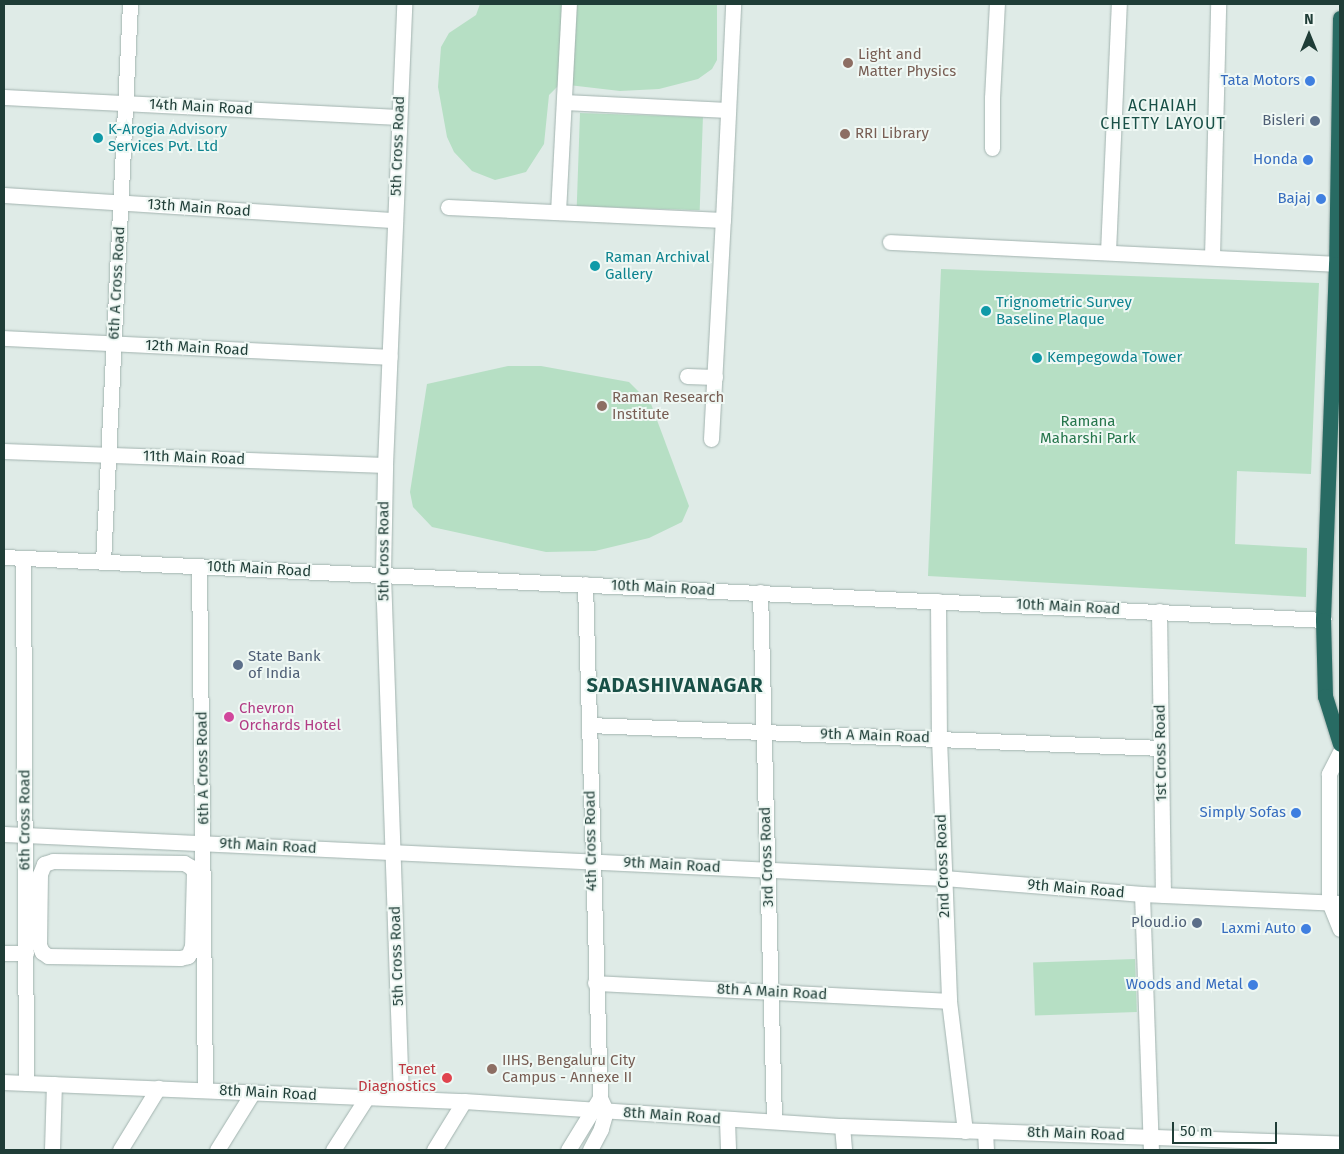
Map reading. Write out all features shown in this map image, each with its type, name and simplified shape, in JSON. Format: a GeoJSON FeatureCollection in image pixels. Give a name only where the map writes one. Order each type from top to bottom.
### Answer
{"type":"FeatureCollection","features":[{"type":"Feature","properties":{"kind":"highway"},"geometry":{"type":"LineString","coordinates":[[1340,18],[1336,264],[1322,620],[1325,696],[1340,744]]}},
{"type":"Feature","properties":{"kind":"street","name":"6th A Cross Road"},"geometry":{"type":"LineString","coordinates":[[103,562],[130,4]]}},
{"type":"Feature","properties":{"kind":"street","name":"5th Cross Road"},"geometry":{"type":"LineString","coordinates":[[401,1098],[383,574],[385,465],[404,4]]}},
{"type":"Feature","properties":{"kind":"street"},"geometry":{"type":"LineString","coordinates":[[558,212],[568,4]]}},
{"type":"Feature","properties":{"kind":"street"},"geometry":{"type":"LineString","coordinates":[[711,439],[733,4]]}},
{"type":"Feature","properties":{"kind":"street"},"geometry":{"type":"LineString","coordinates":[[992,148],[992,98],[997,4]]}},
{"type":"Feature","properties":{"kind":"street"},"geometry":{"type":"LineString","coordinates":[[1108,252],[1118,4]]}},
{"type":"Feature","properties":{"kind":"street"},"geometry":{"type":"LineString","coordinates":[[1212,257],[1218,4]]}},
{"type":"Feature","properties":{"kind":"street","name":"14th Main Road"},"geometry":{"type":"LineString","coordinates":[[4,97],[398,117]]}},
{"type":"Feature","properties":{"kind":"street"},"geometry":{"type":"LineString","coordinates":[[564,102],[728,110]]}},
{"type":"Feature","properties":{"kind":"street","name":"13th Main Road"},"geometry":{"type":"LineString","coordinates":[[4,195],[395,220]]}},
{"type":"Feature","properties":{"kind":"street"},"geometry":{"type":"LineString","coordinates":[[448,207],[722,220]]}},
{"type":"Feature","properties":{"kind":"street"},"geometry":{"type":"LineString","coordinates":[[890,242],[1336,264]]}},
{"type":"Feature","properties":{"kind":"street","name":"12th Main Road"},"geometry":{"type":"LineString","coordinates":[[4,338],[390,357]]}},
{"type":"Feature","properties":{"kind":"street"},"geometry":{"type":"LineString","coordinates":[[687,376],[715,377]]}},
{"type":"Feature","properties":{"kind":"street","name":"11th Main Road"},"geometry":{"type":"LineString","coordinates":[[4,451],[385,465]]}},
{"type":"Feature","properties":{"kind":"street","name":"10th Main Road"},"geometry":{"type":"LineString","coordinates":[[4,557],[1322,620]]}},
{"type":"Feature","properties":{"kind":"street","name":"6th Cross Road"},"geometry":{"type":"LineString","coordinates":[[23,558],[26,1083]]}},
{"type":"Feature","properties":{"kind":"street","name":"6th A Cross Road"},"geometry":{"type":"LineString","coordinates":[[199,566],[204,843],[205,1090]]}},
{"type":"Feature","properties":{"kind":"street","name":"4th Cross Road"},"geometry":{"type":"LineString","coordinates":[[585,584],[600,1107]]}},
{"type":"Feature","properties":{"kind":"street","name":"3rd Cross Road"},"geometry":{"type":"LineString","coordinates":[[760,592],[774,1121]]}},
{"type":"Feature","properties":{"kind":"street","name":"2nd Cross Road"},"geometry":{"type":"LineString","coordinates":[[938,601],[939,738],[949,1001],[965,1131]]}},
{"type":"Feature","properties":{"kind":"street","name":"1st Cross Road"},"geometry":{"type":"LineString","coordinates":[[1159,611],[1163,895]]}},
{"type":"Feature","properties":{"kind":"street","name":"9th A Main Road"},"geometry":{"type":"LineString","coordinates":[[589,725],[1161,748]]}},
{"type":"Feature","properties":{"kind":"street"},"geometry":{"type":"LineString","coordinates":[[1340,752],[1329,774],[1335,903],[1340,930]]}},
{"type":"Feature","properties":{"kind":"street","name":"9th Main Road"},"geometry":{"type":"LineString","coordinates":[[4,834],[944,878],[1142,894],[1335,903]]}},
{"type":"Feature","properties":{"kind":"street"},"geometry":{"type":"LineString","coordinates":[[76,837],[76,861]]}},
{"type":"Feature","properties":{"kind":"street"},"geometry":{"type":"LineString","coordinates":[[177,842],[177,863]]}},
{"type":"Feature","properties":{"kind":"street"},"geometry":{"type":"LineString","coordinates":[[53,861],[76,861],[184,863],[194,872],[192,946],[188,956],[180,958],[48,956],[42,952],[39,945],[40,874],[44,864],[53,861]]}},
{"type":"Feature","properties":{"kind":"street"},"geometry":{"type":"LineString","coordinates":[[1142,894],[1150,1143]]}},
{"type":"Feature","properties":{"kind":"street"},"geometry":{"type":"LineString","coordinates":[[4,953],[26,953]]}},
{"type":"Feature","properties":{"kind":"street","name":"8th A Main Road"},"geometry":{"type":"LineString","coordinates":[[595,983],[949,1001]]}},
{"type":"Feature","properties":{"kind":"street","name":"8th Main Road"},"geometry":{"type":"LineString","coordinates":[[4,1082],[600,1107],[727,1120],[985,1131],[1150,1143],[1340,1143]]}},
{"type":"Feature","properties":{"kind":"street"},"geometry":{"type":"LineString","coordinates":[[52,1150],[54,1084]]}},
{"type":"Feature","properties":{"kind":"street"},"geometry":{"type":"LineString","coordinates":[[120,1150],[158,1088]]}},
{"type":"Feature","properties":{"kind":"street"},"geometry":{"type":"LineString","coordinates":[[217,1150],[254,1092]]}},
{"type":"Feature","properties":{"kind":"street"},"geometry":{"type":"LineString","coordinates":[[333,1150],[367,1097]]}},
{"type":"Feature","properties":{"kind":"street"},"geometry":{"type":"LineString","coordinates":[[434,1150],[464,1102]]}},
{"type":"Feature","properties":{"kind":"street"},"geometry":{"type":"LineString","coordinates":[[568,1150],[600,1107]]}},
{"type":"Feature","properties":{"kind":"street"},"geometry":{"type":"LineString","coordinates":[[590,1150],[601,1129],[600,1107]]}},
{"type":"Feature","properties":{"kind":"street"},"geometry":{"type":"LineString","coordinates":[[727,1120],[728,1150]]}},
{"type":"Feature","properties":{"kind":"street"},"geometry":{"type":"LineString","coordinates":[[842,1126],[844,1150]]}},
{"type":"Feature","properties":{"kind":"street"},"geometry":{"type":"LineString","coordinates":[[985,1131],[986,1150]]}},
{"type":"Feature","properties":{"kind":"green space"},"geometry":{"type":"Polygon","coordinates":[[[480,4],[717,4],[717,60],[712,69],[698,79],[659,89],[620,91],[560,84],[549,95],[544,144],[526,172],[495,180],[472,171],[454,152],[447,137],[438,87],[441,47],[449,33],[476,15],[480,4]]]}},
{"type":"Feature","properties":{"kind":"green space"},"geometry":{"type":"Polygon","coordinates":[[[580,113],[703,117],[700,210],[577,206],[580,113]]]}},
{"type":"Feature","properties":{"kind":"green space","name":"Ramana Maharshi Park"},"geometry":{"type":"Polygon","coordinates":[[[941,269],[1319,283],[1311,474],[1237,471],[1235,544],[1307,548],[1306,597],[928,576],[941,269]]]}},
{"type":"Feature","properties":{"kind":"green space"},"geometry":{"type":"Polygon","coordinates":[[[508,366],[541,366],[629,382],[651,404],[689,506],[682,522],[649,538],[595,551],[546,552],[432,527],[413,507],[410,492],[427,384],[508,366]]]}},
{"type":"Feature","properties":{"kind":"green space"},"geometry":{"type":"Polygon","coordinates":[[[1135,959],[1137,1012],[1035,1016],[1033,963],[1135,959]]]}},
{"type":"Feature","properties":{"kind":"place","name":"Light and Matter Physics"},"geometry":{"type":"Point","coordinates":[848,63]}},
{"type":"Feature","properties":{"kind":"place","name":"Tata Motors"},"geometry":{"type":"Point","coordinates":[1310,81]}},
{"type":"Feature","properties":{"kind":"place","name":"Bisleri"},"geometry":{"type":"Point","coordinates":[1315,121]}},
{"type":"Feature","properties":{"kind":"place","name":"RRI Library"},"geometry":{"type":"Point","coordinates":[845,134]}},
{"type":"Feature","properties":{"kind":"place","name":"K-Arogia Advisory Services Pvt. Ltd"},"geometry":{"type":"Point","coordinates":[98,138]}},
{"type":"Feature","properties":{"kind":"place","name":"Honda"},"geometry":{"type":"Point","coordinates":[1308,160]}},
{"type":"Feature","properties":{"kind":"place","name":"Bajaj"},"geometry":{"type":"Point","coordinates":[1321,199]}},
{"type":"Feature","properties":{"kind":"place","name":"Raman Archival Gallery"},"geometry":{"type":"Point","coordinates":[595,266]}},
{"type":"Feature","properties":{"kind":"place","name":"Trignometric Survey Baseline Plaque"},"geometry":{"type":"Point","coordinates":[986,311]}},
{"type":"Feature","properties":{"kind":"place","name":"Kempegowda Tower"},"geometry":{"type":"Point","coordinates":[1037,358]}},
{"type":"Feature","properties":{"kind":"place","name":"Raman Research Institute"},"geometry":{"type":"Point","coordinates":[602,406]}},
{"type":"Feature","properties":{"kind":"place","name":"State Bank of India"},"geometry":{"type":"Point","coordinates":[238,665]}},
{"type":"Feature","properties":{"kind":"place","name":"Chevron Orchards Hotel"},"geometry":{"type":"Point","coordinates":[229,717]}},
{"type":"Feature","properties":{"kind":"place","name":"Simply Sofas"},"geometry":{"type":"Point","coordinates":[1296,813]}},
{"type":"Feature","properties":{"kind":"place","name":"Ploud.io"},"geometry":{"type":"Point","coordinates":[1197,923]}},
{"type":"Feature","properties":{"kind":"place","name":"Laxmi Auto"},"geometry":{"type":"Point","coordinates":[1306,929]}},
{"type":"Feature","properties":{"kind":"place","name":"Woods and Metal"},"geometry":{"type":"Point","coordinates":[1253,985]}},
{"type":"Feature","properties":{"kind":"place","name":"IIHS, Bengaluru City Campus - Annexe II"},"geometry":{"type":"Point","coordinates":[492,1069]}},
{"type":"Feature","properties":{"kind":"place","name":"Tenet Diagnostics"},"geometry":{"type":"Point","coordinates":[447,1078]}},
{"type":"Feature","properties":{"kind":"district","name":"ACHAIAH CHETTY LAYOUT"},"geometry":{"type":"Point","coordinates":[1163,115]}},
{"type":"Feature","properties":{"kind":"district","name":"SADASHIVANAGAR"},"geometry":{"type":"Point","coordinates":[675,685]}}]}
